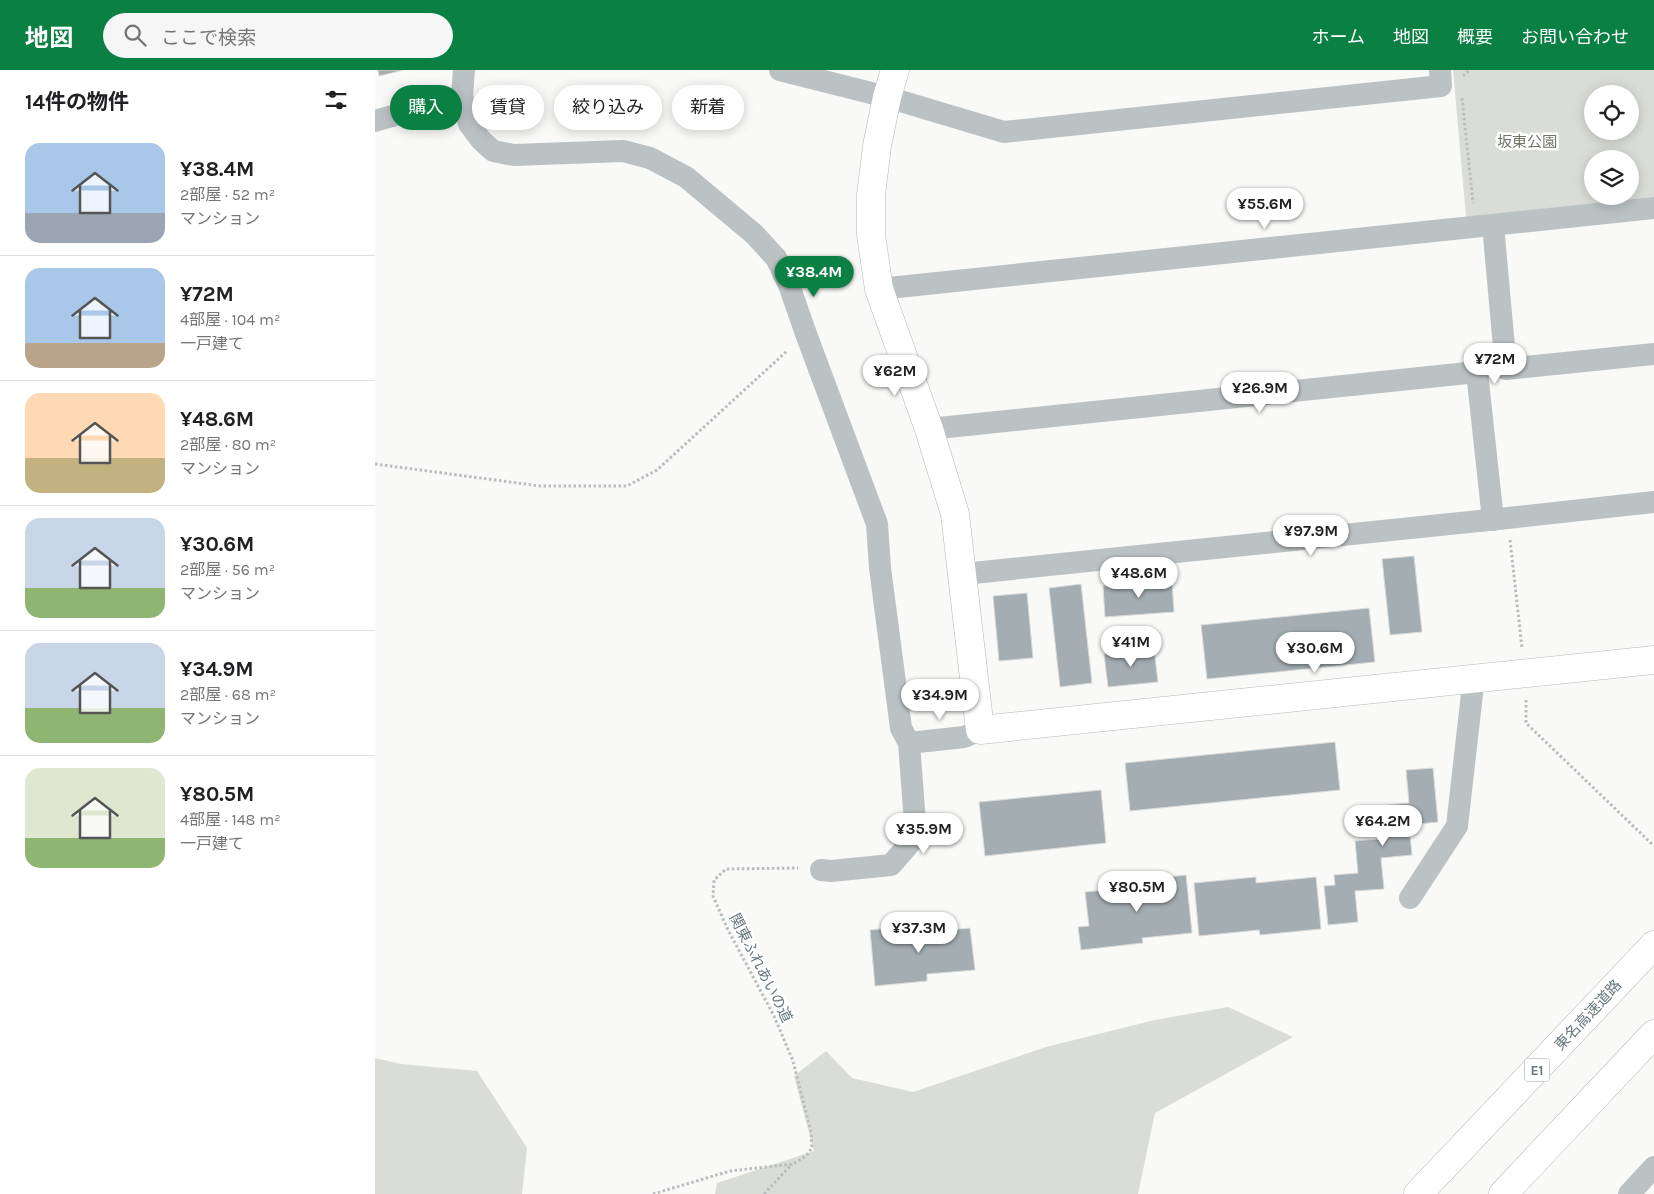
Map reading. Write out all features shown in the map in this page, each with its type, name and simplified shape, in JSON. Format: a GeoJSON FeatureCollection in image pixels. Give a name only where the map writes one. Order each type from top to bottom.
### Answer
{"type":"FeatureCollection","features":[{"type":"Feature","properties":{"kind":"main road"},"geometry":{"type":"LineString","coordinates":[[895,70],[887,97],[877,146],[871,195],[871,235],[879,289],[929,429],[955,514],[980,730],[1654,660]]}},
{"type":"Feature","properties":{"kind":"main road","name":"東名高速道路"},"geometry":{"type":"LineString","coordinates":[[1418,1194],[1654,945]]}},
{"type":"Feature","properties":{"kind":"main road"},"geometry":{"type":"LineString","coordinates":[[1503,1194],[1654,1034]]}},
{"type":"Feature","properties":{"kind":"street"},"geometry":{"type":"LineString","coordinates":[[465,70],[462,96],[469,124],[481,140],[493,151],[515,155],[623,151],[650,158],[686,177],[754,234],[776,258],[789,285],[877,524],[880,568],[901,728],[909,743],[916,836],[891,865],[831,871],[821,870]]}},
{"type":"Feature","properties":{"kind":"street"},"geometry":{"type":"LineString","coordinates":[[780,70],[887,97],[1004,132],[1441,86],[1450,74]]}},
{"type":"Feature","properties":{"kind":"street"},"geometry":{"type":"LineString","coordinates":[[375,121],[390,117]]}},
{"type":"Feature","properties":{"kind":"street"},"geometry":{"type":"LineString","coordinates":[[879,289],[1654,208]]}},
{"type":"Feature","properties":{"kind":"street"},"geometry":{"type":"LineString","coordinates":[[1484,226],[1506,369],[1654,354]]}},
{"type":"Feature","properties":{"kind":"street"},"geometry":{"type":"LineString","coordinates":[[929,429],[1477,372],[1493,520]]}},
{"type":"Feature","properties":{"kind":"street"},"geometry":{"type":"LineString","coordinates":[[963,574],[1654,502]]}},
{"type":"Feature","properties":{"kind":"street"},"geometry":{"type":"LineString","coordinates":[[1410,898],[1457,826],[1472,694],[1471,679]]}},
{"type":"Feature","properties":{"kind":"street"},"geometry":{"type":"LineString","coordinates":[[909,743],[964,737],[980,730]]}},
{"type":"Feature","properties":{"kind":"street"},"geometry":{"type":"LineString","coordinates":[[1629,1194],[1654,1166]]}},
{"type":"Feature","properties":{"kind":"path"},"geometry":{"type":"LineString","coordinates":[[1450,74],[1470,70]]}},
{"type":"Feature","properties":{"kind":"path"},"geometry":{"type":"LineString","coordinates":[[1462,98],[1484,226]]}},
{"type":"Feature","properties":{"kind":"path"},"geometry":{"type":"LineString","coordinates":[[375,464],[541,486],[627,486],[657,470],[806,334]]}},
{"type":"Feature","properties":{"kind":"path"},"geometry":{"type":"LineString","coordinates":[[1526,723],[1654,846]]}},
{"type":"Feature","properties":{"kind":"path","name":"関東ふれあいの道"},"geometry":{"type":"LineString","coordinates":[[793,1164],[806,1156],[812,1148],[811,1132],[793,1061],[774,1016],[727,928],[713,896],[714,880],[726,869],[811,868],[821,870]]}},
{"type":"Feature","properties":{"kind":"path"},"geometry":{"type":"LineString","coordinates":[[653,1194],[730,1171],[793,1164]]}},
{"type":"Feature","properties":{"kind":"path"},"geometry":{"type":"LineString","coordinates":[[764,1194],[793,1164]]}},
{"type":"Feature","properties":{"kind":"green space","name":"坂東公園"},"geometry":{"type":"Polygon","coordinates":[[[1453,70],[1654,70],[1654,197],[1639,199],[1639,150],[1584,150],[1584,204],[1466,217],[1453,70]]]}},
{"type":"Feature","properties":{"kind":"green space"},"geometry":{"type":"Polygon","coordinates":[[[1228,1007],[1293,1037],[1155,1113],[1138,1194],[715,1194],[717,1183],[814,1151],[794,1076],[826,1051],[852,1078],[913,1092],[1046,1047],[1155,1020],[1228,1007]]]}},
{"type":"Feature","properties":{"kind":"green space"},"geometry":{"type":"Polygon","coordinates":[[[375,1058],[401,1064],[477,1071],[527,1148],[522,1194],[375,1194],[375,1058]]]}},
{"type":"Feature","properties":{"kind":"building"},"geometry":{"type":"Polygon","coordinates":[[[378,70],[404,70],[379,76],[378,70]]]}},
{"type":"Feature","properties":{"kind":"building"},"geometry":{"type":"Polygon","coordinates":[[[1414,556],[1422,632],[1390,635],[1382,559],[1414,556]]]}},
{"type":"Feature","properties":{"kind":"building"},"geometry":{"type":"Polygon","coordinates":[[[1172,581],[1174,612],[1105,617],[1103,586],[1172,581]]]}},
{"type":"Feature","properties":{"kind":"building"},"geometry":{"type":"Polygon","coordinates":[[[1081,584],[1092,683],[1060,687],[1049,588],[1081,584]]]}},
{"type":"Feature","properties":{"kind":"building"},"geometry":{"type":"Polygon","coordinates":[[[1027,593],[1033,658],[999,661],[993,596],[1027,593]]]}},
{"type":"Feature","properties":{"kind":"building"},"geometry":{"type":"Polygon","coordinates":[[[1369,608],[1375,662],[1207,679],[1201,625],[1369,608]]]}},
{"type":"Feature","properties":{"kind":"building"},"geometry":{"type":"Polygon","coordinates":[[[1154,649],[1158,682],[1108,687],[1104,654],[1154,649]]]}},
{"type":"Feature","properties":{"kind":"building"},"geometry":{"type":"Polygon","coordinates":[[[1335,742],[1340,790],[1130,811],[1125,763],[1335,742]]]}},
{"type":"Feature","properties":{"kind":"building"},"geometry":{"type":"Polygon","coordinates":[[[1433,768],[1438,822],[1409,825],[1412,855],[1381,858],[1384,889],[1355,891],[1358,922],[1328,925],[1324,886],[1335,885],[1334,875],[1358,873],[1355,841],[1379,839],[1377,820],[1387,819],[1386,805],[1409,803],[1406,770],[1433,768]]]}},
{"type":"Feature","properties":{"kind":"building"},"geometry":{"type":"Polygon","coordinates":[[[1101,790],[1106,843],[985,856],[979,802],[1101,790]]]}},
{"type":"Feature","properties":{"kind":"building"},"geometry":{"type":"Polygon","coordinates":[[[1186,875],[1192,933],[1142,938],[1143,943],[1081,950],[1078,927],[1089,926],[1085,892],[1134,887],[1134,881],[1186,875]]]}},
{"type":"Feature","properties":{"kind":"building"},"geometry":{"type":"Polygon","coordinates":[[[1256,877],[1256,883],[1316,877],[1321,929],[1260,935],[1259,930],[1199,936],[1194,883],[1256,877]]]}},
{"type":"Feature","properties":{"kind":"building"},"geometry":{"type":"Polygon","coordinates":[[[921,925],[921,933],[970,928],[975,970],[927,974],[927,981],[875,986],[870,930],[921,925]]]}}]}
